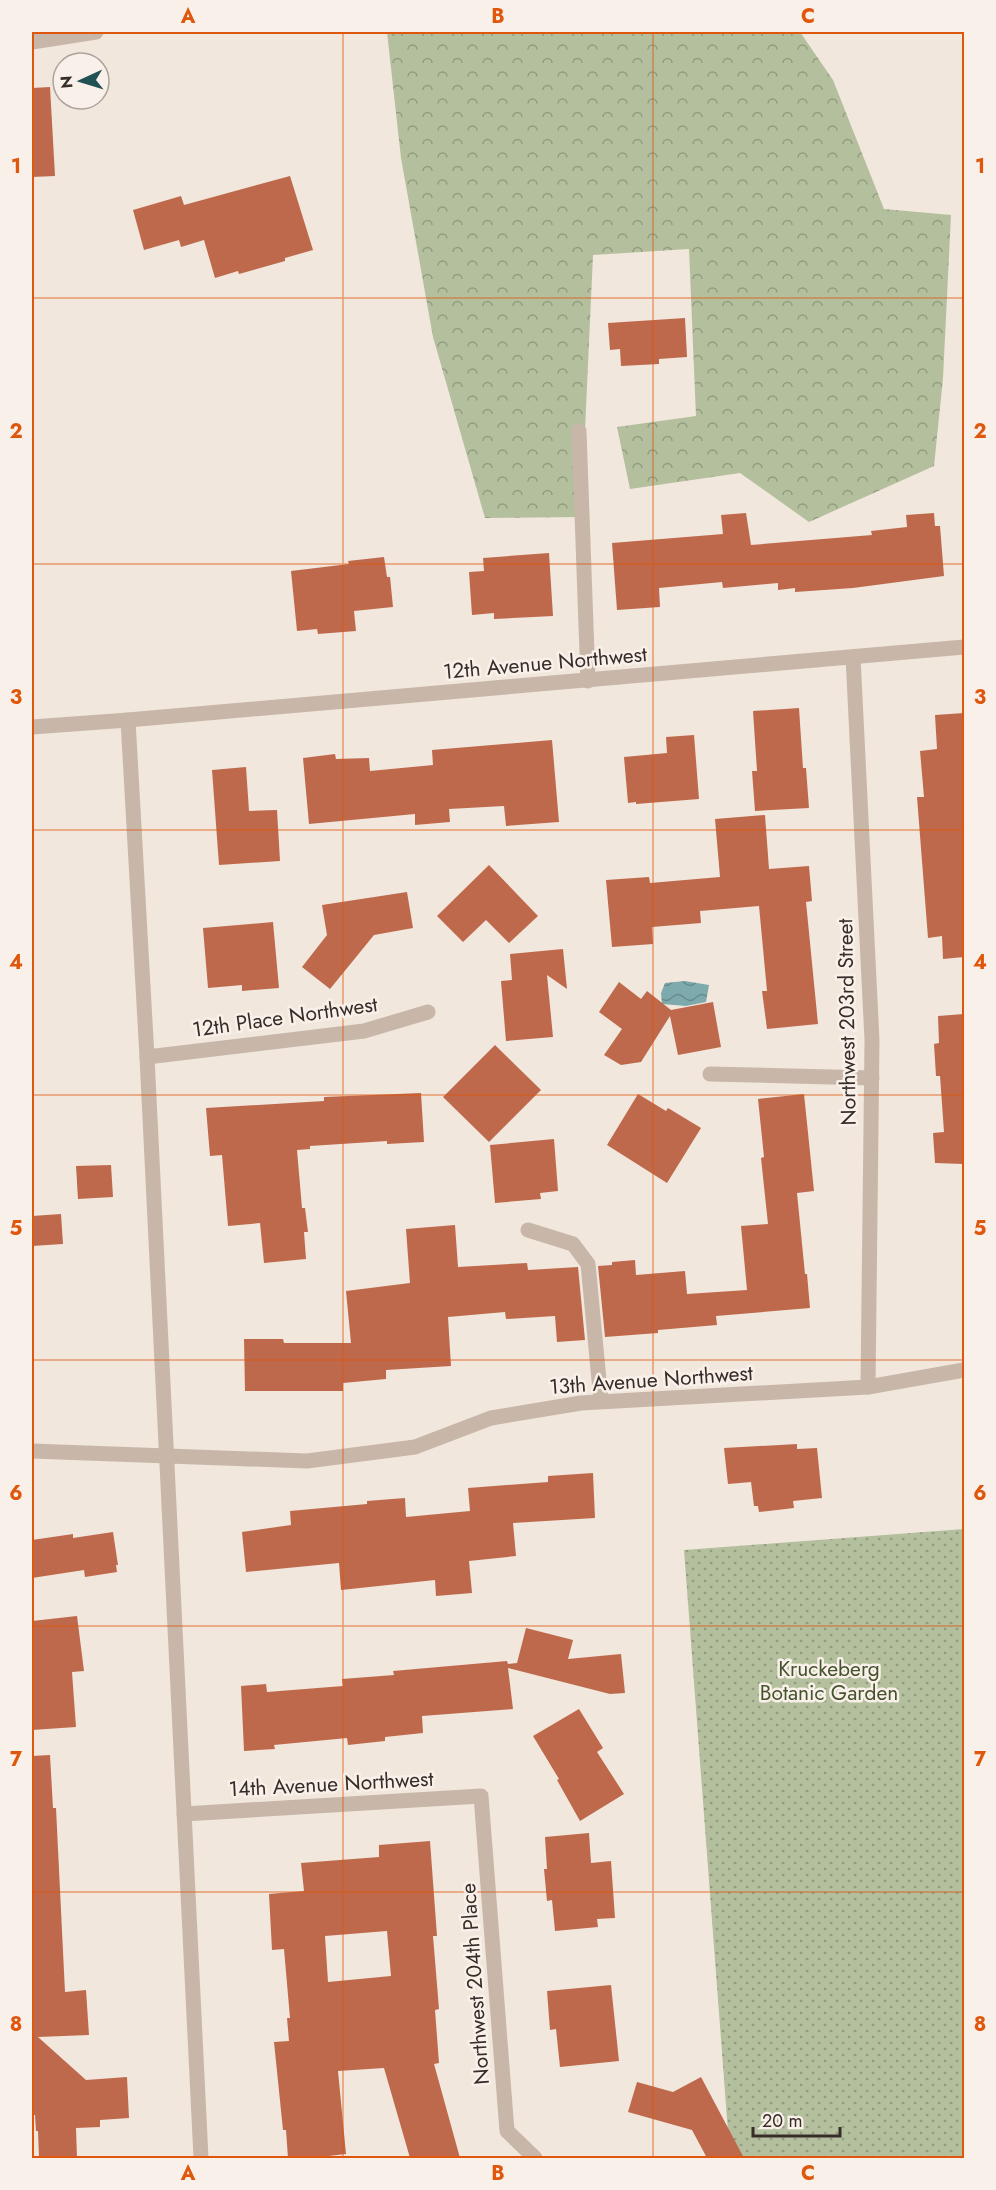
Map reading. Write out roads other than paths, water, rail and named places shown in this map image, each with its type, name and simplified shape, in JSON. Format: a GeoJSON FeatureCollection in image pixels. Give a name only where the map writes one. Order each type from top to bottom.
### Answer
{"type":"FeatureCollection","features":[{"type":"Feature","properties":{"kind":"street"},"geometry":{"type":"LineString","coordinates":[[32,42],[96,32]]}},
{"type":"Feature","properties":{"kind":"street"},"geometry":{"type":"LineString","coordinates":[[579,431],[588,681]]}},
{"type":"Feature","properties":{"kind":"street","name":"12th Avenue Northwest"},"geometry":{"type":"LineString","coordinates":[[32,727],[964,647]]}},
{"type":"Feature","properties":{"kind":"street","name":"Northwest 203rd Street"},"geometry":{"type":"LineString","coordinates":[[853,657],[872,1040],[868,1387]]}},
{"type":"Feature","properties":{"kind":"street"},"geometry":{"type":"LineString","coordinates":[[128,720],[147,1057],[201,2158]]}},
{"type":"Feature","properties":{"kind":"street","name":"12th Place Northwest"},"geometry":{"type":"LineString","coordinates":[[147,1057],[364,1031],[428,1012]]}},
{"type":"Feature","properties":{"kind":"street"},"geometry":{"type":"LineString","coordinates":[[710,1074],[872,1078]]}},
{"type":"Feature","properties":{"kind":"street"},"geometry":{"type":"LineString","coordinates":[[528,1230],[573,1244],[588,1263],[601,1401]]}},
{"type":"Feature","properties":{"kind":"street","name":"13th Avenue Northwest"},"geometry":{"type":"LineString","coordinates":[[32,1450],[307,1461],[415,1447],[491,1418],[581,1402],[868,1387],[964,1370]]}},
{"type":"Feature","properties":{"kind":"street","name":"14th Avenue Northwest"},"geometry":{"type":"LineString","coordinates":[[184,1814],[481,1796]]}},
{"type":"Feature","properties":{"kind":"street","name":"Northwest 204th Place"},"geometry":{"type":"LineString","coordinates":[[481,1796],[507,2131],[535,2158]]}},
{"type":"Feature","properties":{"kind":"water"},"geometry":{"type":"Polygon","coordinates":[[[685,981],[709,985],[706,1002],[686,1006],[662,1004],[661,993],[665,983],[685,981]]]}},
{"type":"Feature","properties":{"kind":"park label","name":"Kruckeberg Botanic Garden"},"geometry":{"type":"Point","coordinates":[829,1681]}}]}
